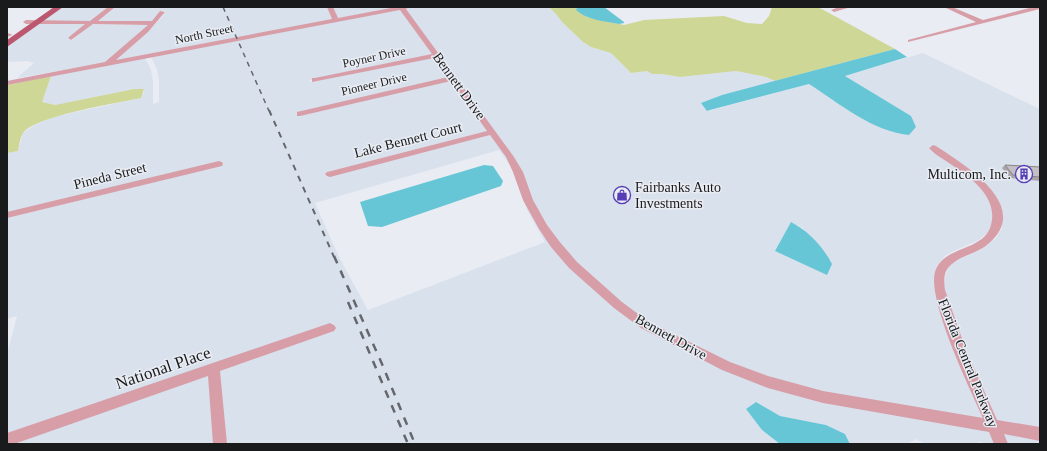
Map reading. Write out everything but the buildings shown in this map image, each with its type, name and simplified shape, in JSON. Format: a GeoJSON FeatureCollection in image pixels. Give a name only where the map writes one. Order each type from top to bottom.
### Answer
{"type":"FeatureCollection","features":[{"type":"Feature","properties":{"kind":"main road"},"geometry":{"type":"LineString","coordinates":[[8,35],[49,7]]}},
{"type":"Feature","properties":{"kind":"main road"},"geometry":{"type":"LineString","coordinates":[[7,44],[59,7]]}},
{"type":"Feature","properties":{"kind":"street"},"geometry":{"type":"LineString","coordinates":[[71,38],[112,7]]}},
{"type":"Feature","properties":{"kind":"street"},"geometry":{"type":"LineString","coordinates":[[330,7],[336,20]]}},
{"type":"Feature","properties":{"kind":"street","name":"North Street"},"geometry":{"type":"LineString","coordinates":[[7,83],[404,7]]}},
{"type":"Feature","properties":{"kind":"street","name":"Bennett Drive"},"geometry":{"type":"LineString","coordinates":[[404,7],[436,55],[510,157],[518,172],[528,200],[542,227],[555,244],[592,283],[645,325],[726,366],[775,384],[823,397],[1040,434]]}},
{"type":"Feature","properties":{"kind":"street"},"geometry":{"type":"LineString","coordinates":[[834,10],[848,7]]}},
{"type":"Feature","properties":{"kind":"street"},"geometry":{"type":"LineString","coordinates":[[947,7],[982,22]]}},
{"type":"Feature","properties":{"kind":"street"},"geometry":{"type":"LineString","coordinates":[[910,41],[1040,7]]}},
{"type":"Feature","properties":{"kind":"street"},"geometry":{"type":"LineString","coordinates":[[107,64],[153,24],[162,12]]}},
{"type":"Feature","properties":{"kind":"street"},"geometry":{"type":"LineString","coordinates":[[26,22],[153,24]]}},
{"type":"Feature","properties":{"kind":"street","name":"Poyner Drive"},"geometry":{"type":"LineString","coordinates":[[315,80],[436,55]]}},
{"type":"Feature","properties":{"kind":"street","name":"Pioneer Drive"},"geometry":{"type":"LineString","coordinates":[[300,114],[453,78]]}},
{"type":"Feature","properties":{"kind":"street","name":"Lake Bennett Court"},"geometry":{"type":"LineString","coordinates":[[330,174],[492,132]]}},
{"type":"Feature","properties":{"kind":"street","name":"Florida Central Parkway"},"geometry":{"type":"LineString","coordinates":[[934,148],[982,183],[995,204],[997,226],[991,236],[983,243],[949,259],[942,269],[939,279],[940,295],[954,334],[1001,444]]}},
{"type":"Feature","properties":{"kind":"street","name":"Pineda Street"},"geometry":{"type":"LineString","coordinates":[[7,215],[219,164]]}},
{"type":"Feature","properties":{"kind":"street","name":"National Place"},"geometry":{"type":"LineString","coordinates":[[7,440],[330,328]]}},
{"type":"Feature","properties":{"kind":"street"},"geometry":{"type":"LineString","coordinates":[[214,369],[220,444]]}},
{"type":"Feature","properties":{"kind":"shaded area"},"geometry":{"type":"Polygon","coordinates":[[[62,7],[109,7],[90,22],[41,21],[62,7]]]}},
{"type":"Feature","properties":{"kind":"shaded area"},"geometry":{"type":"Polygon","coordinates":[[[114,7],[327,7],[334,19],[113,62],[154,25],[163,16],[165,11],[160,11],[152,22],[95,22],[114,7]]]}},
{"type":"Feature","properties":{"kind":"shaded area"},"geometry":{"type":"Polygon","coordinates":[[[332,7],[400,7],[338,18],[332,7]]]}},
{"type":"Feature","properties":{"kind":"shaded area"},"geometry":{"type":"Polygon","coordinates":[[[549,7],[583,42],[591,47],[611,53],[631,73],[647,71],[652,74],[680,77],[736,71],[766,77],[775,81],[722,95],[701,103],[708,111],[809,84],[844,107],[896,108],[845,76],[923,53],[1040,109],[1040,429],[997,422],[959,336],[945,297],[944,281],[947,271],[953,262],[962,256],[987,245],[996,238],[1002,228],[1002,216],[992,193],[985,183],[972,172],[933,146],[929,147],[967,173],[984,192],[991,203],[993,213],[992,225],[987,233],[979,240],[945,256],[937,266],[934,277],[935,294],[948,333],[985,420],[822,392],[768,377],[727,362],[648,322],[595,281],[558,243],[531,200],[521,172],[405,8],[549,7]],[[791,222],[776,251],[804,229],[791,222]]]}},
{"type":"Feature","properties":{"kind":"shaded area"},"geometry":{"type":"Polygon","coordinates":[[[401,9],[433,54],[310,80],[310,82],[435,57],[450,78],[297,113],[298,116],[452,80],[488,131],[327,172],[328,176],[490,134],[507,158],[515,173],[525,201],[539,228],[551,246],[589,285],[643,328],[725,369],[768,386],[824,402],[989,430],[995,444],[978,442],[978,444],[925,444],[916,439],[907,444],[850,444],[845,434],[826,425],[780,416],[756,402],[746,409],[762,430],[780,444],[226,444],[219,371],[335,330],[333,323],[7,435],[7,354],[17,316],[7,319],[7,218],[222,165],[222,161],[7,213],[7,153],[18,151],[23,133],[35,125],[53,117],[141,98],[144,92],[144,89],[134,89],[55,105],[41,102],[51,76],[145,58],[151,70],[153,82],[153,104],[159,102],[159,80],[157,69],[151,57],[237,39],[401,9]],[[499,150],[315,203],[339,257],[368,310],[545,242],[527,210],[511,167],[499,150]]]}},
{"type":"Feature","properties":{"kind":"shaded area"},"geometry":{"type":"Polygon","coordinates":[[[38,24],[87,24],[68,39],[72,40],[92,24],[149,25],[106,63],[17,78],[34,63],[28,61],[7,62],[7,46],[38,24]]]}},
{"type":"Feature","properties":{"kind":"shaded area"},"geometry":{"type":"Polygon","coordinates":[[[210,375],[215,444],[9,444],[210,375]]]}},
{"type":"Feature","properties":{"kind":"shaded area"},"geometry":{"type":"Polygon","coordinates":[[[1001,432],[1040,439],[1040,444],[1006,444],[1001,432]]]}},
{"type":"Feature","properties":{"kind":"green space"},"geometry":{"type":"Polygon","coordinates":[[[549,7],[575,7],[579,12],[587,17],[624,25],[644,20],[724,16],[747,23],[762,24],[769,16],[772,7],[818,7],[895,49],[775,81],[766,77],[736,71],[680,77],[652,74],[647,71],[631,73],[611,53],[591,47],[583,42],[549,7]]]}},
{"type":"Feature","properties":{"kind":"green space"},"geometry":{"type":"Polygon","coordinates":[[[51,76],[42,102],[55,105],[134,89],[144,89],[141,98],[78,111],[43,121],[23,133],[18,151],[7,153],[7,85],[51,76]]]}},
{"type":"Feature","properties":{"kind":"water"},"geometry":{"type":"Polygon","coordinates":[[[577,7],[604,7],[624,23],[619,24],[590,18],[576,10],[577,7]]]}},
{"type":"Feature","properties":{"kind":"water"},"geometry":{"type":"Polygon","coordinates":[[[895,49],[907,57],[845,76],[911,116],[916,127],[909,135],[882,128],[857,116],[809,84],[707,111],[701,103],[722,95],[895,49]]]}},
{"type":"Feature","properties":{"kind":"water"},"geometry":{"type":"Polygon","coordinates":[[[484,165],[493,166],[503,181],[501,186],[382,227],[368,226],[360,202],[484,165]]]}},
{"type":"Feature","properties":{"kind":"water"},"geometry":{"type":"Polygon","coordinates":[[[791,222],[804,230],[824,251],[832,264],[827,275],[775,251],[791,222]]]}},
{"type":"Feature","properties":{"kind":"water"},"geometry":{"type":"Polygon","coordinates":[[[756,402],[780,416],[826,425],[845,434],[850,444],[780,444],[762,430],[746,409],[756,402]]]}},
{"type":"Feature","properties":{"kind":"railway"},"geometry":{"type":"LineString","coordinates":[[223,7],[269,111]]}},
{"type":"Feature","properties":{"kind":"railway"},"geometry":{"type":"LineString","coordinates":[[269,110],[334,257]]}},
{"type":"Feature","properties":{"kind":"railway"},"geometry":{"type":"LineString","coordinates":[[334,256],[382,364],[415,444]]}},
{"type":"Feature","properties":{"kind":"railway"},"geometry":{"type":"LineString","coordinates":[[348,302],[408,444]]}},
{"type":"Feature","properties":{"kind":"place","name":"Multicom, Inc."},"geometry":{"type":"Point","coordinates":[1024,174]}},
{"type":"Feature","properties":{"kind":"place","name":"Fairbanks Auto Investments"},"geometry":{"type":"Point","coordinates":[622,195]}}]}
